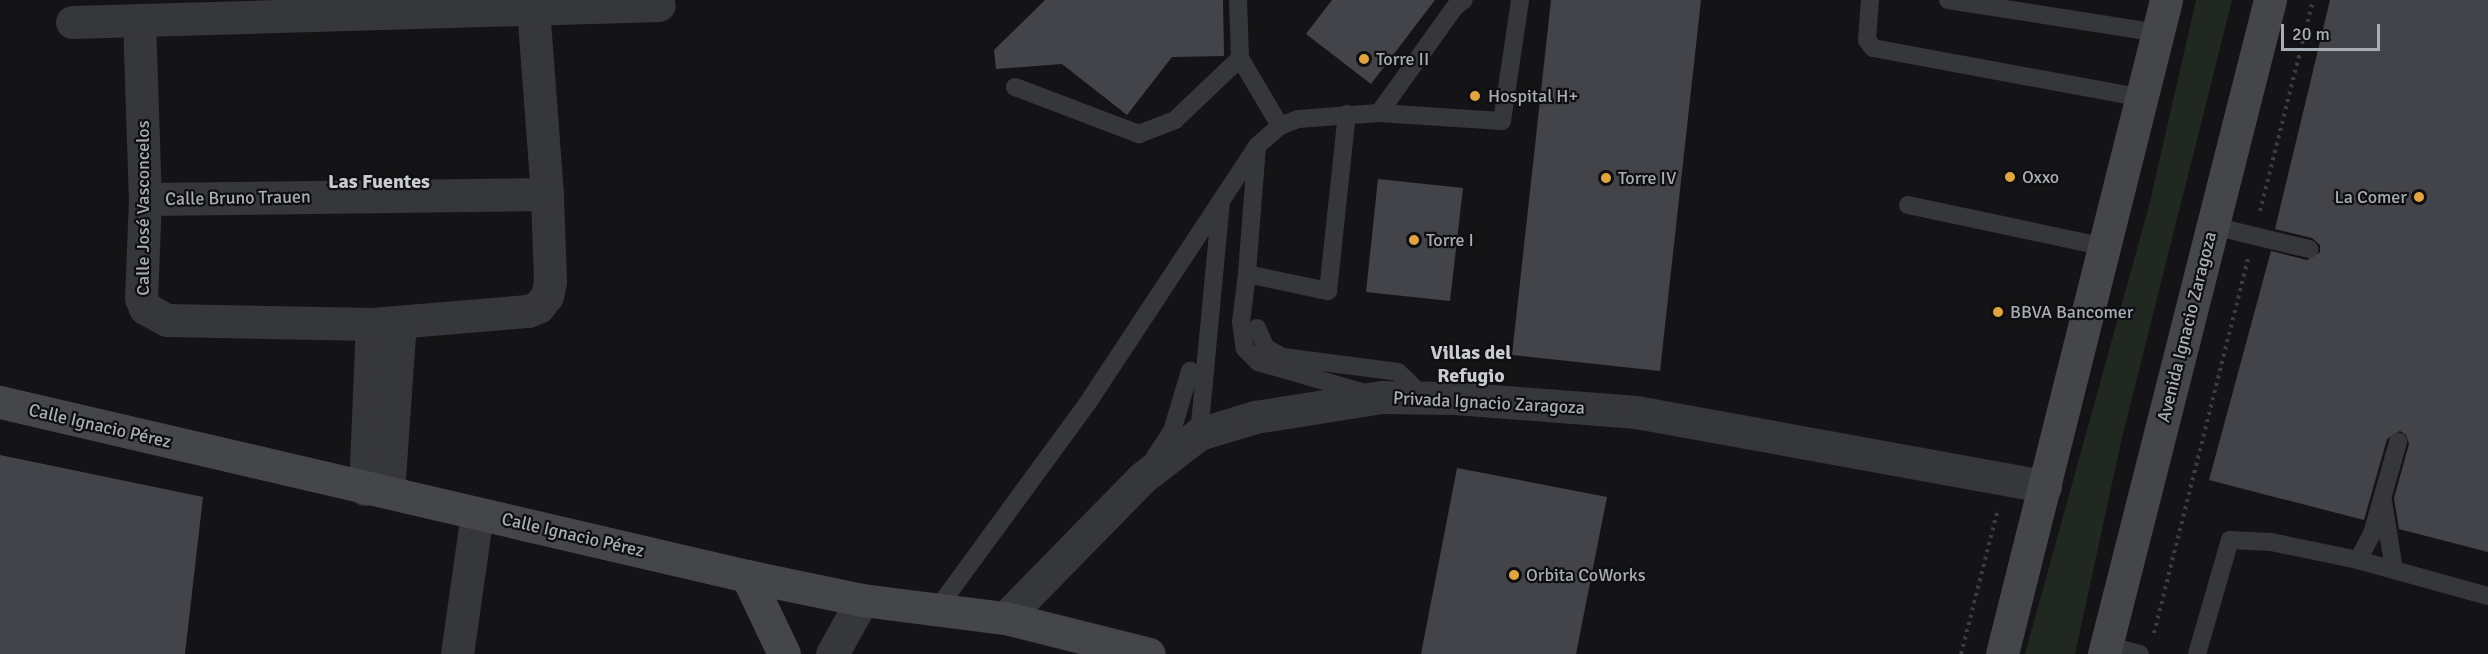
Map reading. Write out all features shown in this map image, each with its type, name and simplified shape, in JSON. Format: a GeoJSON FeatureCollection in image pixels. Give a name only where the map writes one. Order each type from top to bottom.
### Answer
{"type":"FeatureCollection","features":[{"type":"Feature","properties":{"kind":"main road"},"geometry":{"type":"LineString","coordinates":[[2002,654],[2166,0]]}},
{"type":"Feature","properties":{"kind":"main road","name":"Avenida Ignacio Zaragoza"},"geometry":{"type":"LineString","coordinates":[[2105,649],[2270,0]]}},
{"type":"Feature","properties":{"kind":"main road","name":"Calle Ignacio Pérez"},"geometry":{"type":"LineString","coordinates":[[0,402],[747,576],[862,600],[1005,618],[1149,654]]}},
{"type":"Feature","properties":{"kind":"main road"},"geometry":{"type":"LineString","coordinates":[[747,576],[784,654]]}},
{"type":"Feature","properties":{"kind":"street"},"geometry":{"type":"LineString","coordinates":[[72,22],[659,5]]}},
{"type":"Feature","properties":{"kind":"street","name":"Calle José Vasconcelos"},"geometry":{"type":"LineString","coordinates":[[139,20],[145,199],[141,298],[154,315],[166,321],[386,323],[528,311],[538,307],[550,282],[547,194],[533,9]]}},
{"type":"Feature","properties":{"kind":"street","name":"Calle Bruno Trauen"},"geometry":{"type":"LineString","coordinates":[[145,199],[547,194]]}},
{"type":"Feature","properties":{"kind":"street"},"geometry":{"type":"LineString","coordinates":[[377,491],[386,323]]}},
{"type":"Feature","properties":{"kind":"street","name":"Privada Ignacio Zaragoza"},"geometry":{"type":"LineString","coordinates":[[1005,618],[1142,478],[1199,434],[1255,417],[1381,397],[1636,412],[2045,486]]}},
{"type":"Feature","properties":{"kind":"street"},"geometry":{"type":"LineString","coordinates":[[457,654],[477,513]]}},
{"type":"Feature","properties":{"kind":"street"},"geometry":{"type":"LineString","coordinates":[[832,654],[862,600]]}},
{"type":"Feature","properties":{"kind":"lane"},"geometry":{"type":"LineString","coordinates":[[1238,0],[1240,58],[1280,126]]}},
{"type":"Feature","properties":{"kind":"lane"},"geometry":{"type":"LineString","coordinates":[[1379,112],[1455,7],[1464,0]]}},
{"type":"Feature","properties":{"kind":"lane"},"geometry":{"type":"LineString","coordinates":[[937,609],[1087,404],[1257,145],[1280,126],[1298,119],[1347,114],[1379,112],[1502,121],[1520,0]]}},
{"type":"Feature","properties":{"kind":"lane"},"geometry":{"type":"LineString","coordinates":[[1870,0],[1867,40],[1873,48],[2142,98]]}},
{"type":"Feature","properties":{"kind":"lane"},"geometry":{"type":"LineString","coordinates":[[1947,0],[2159,33]]}},
{"type":"Feature","properties":{"kind":"lane"},"geometry":{"type":"LineString","coordinates":[[1015,87],[1139,134],[1175,120],[1240,58]]}},
{"type":"Feature","properties":{"kind":"lane"},"geometry":{"type":"LineString","coordinates":[[1247,274],[1328,291],[1347,114]]}},
{"type":"Feature","properties":{"kind":"lane"},"geometry":{"type":"LineString","coordinates":[[1257,145],[1241,322],[1245,349],[1258,362],[1381,397]]}},
{"type":"Feature","properties":{"kind":"lane"},"geometry":{"type":"LineString","coordinates":[[1199,434],[1222,197]]}},
{"type":"Feature","properties":{"kind":"lane"},"geometry":{"type":"LineString","coordinates":[[1908,206],[2105,247]]}},
{"type":"Feature","properties":{"kind":"lane"},"geometry":{"type":"LineString","coordinates":[[2213,226],[2308,249]]}},
{"type":"Feature","properties":{"kind":"lane"},"geometry":{"type":"LineString","coordinates":[[1257,328],[1266,348],[1283,357],[1398,372],[1424,398]]}},
{"type":"Feature","properties":{"kind":"lane"},"geometry":{"type":"LineString","coordinates":[[1142,478],[1172,431],[1190,371]]}},
{"type":"Feature","properties":{"kind":"lane"},"geometry":{"type":"LineString","coordinates":[[2358,560],[2372,534],[2398,442]]}},
{"type":"Feature","properties":{"kind":"lane"},"geometry":{"type":"LineString","coordinates":[[2383,499],[2394,570]]}},
{"type":"Feature","properties":{"kind":"lane"},"geometry":{"type":"LineString","coordinates":[[2197,654],[2230,540],[2271,542],[2358,560],[2488,596]]}},
{"type":"Feature","properties":{"kind":"lane"},"geometry":{"type":"LineString","coordinates":[[2105,649],[2146,648]]}},
{"type":"Feature","properties":{"kind":"path"},"geometry":{"type":"LineString","coordinates":[[2146,648],[2313,0]]}},
{"type":"Feature","properties":{"kind":"path"},"geometry":{"type":"LineString","coordinates":[[1961,654],[2006,478]]}},
{"type":"Feature","properties":{"kind":"shaded area"},"geometry":{"type":"Polygon","coordinates":[[[2196,0],[2232,0],[2121,442],[2075,654],[2025,654],[2149,206],[2196,0]]]}},
{"type":"Feature","properties":{"kind":"building"},"geometry":{"type":"Polygon","coordinates":[[[1045,0],[1223,0],[1224,56],[1172,57],[1127,115],[1062,64],[996,69],[994,50],[1045,0]]]}},
{"type":"Feature","properties":{"kind":"building","name":"Torre II"},"geometry":{"type":"Polygon","coordinates":[[[1332,0],[1435,0],[1371,84],[1306,34],[1332,0]]]}},
{"type":"Feature","properties":{"kind":"building","name":"Torre IV"},"geometry":{"type":"Polygon","coordinates":[[[1551,0],[1701,0],[1660,371],[1512,355],[1551,0]]]}},
{"type":"Feature","properties":{"kind":"building"},"geometry":{"type":"Polygon","coordinates":[[[2330,0],[2488,0],[2488,552],[2399,529],[2394,498],[2409,444],[2406,435],[2400,431],[2387,439],[2364,520],[2209,480],[2271,251],[2307,260],[2320,252],[2320,245],[2312,238],[2275,229],[2330,0]]]}},
{"type":"Feature","properties":{"kind":"building","name":"Torre I"},"geometry":{"type":"Polygon","coordinates":[[[1378,179],[1463,188],[1450,301],[1366,292],[1378,179]]]}},
{"type":"Feature","properties":{"kind":"building"},"geometry":{"type":"Polygon","coordinates":[[[0,455],[203,497],[185,654],[0,654],[0,455]]]}},
{"type":"Feature","properties":{"kind":"building","name":"Orbita CoWorks"},"geometry":{"type":"Polygon","coordinates":[[[1457,468],[1607,497],[1576,654],[1421,654],[1457,468]]]}},
{"type":"Feature","properties":{"kind":"place","name":"Torre II"},"geometry":{"type":"Point","coordinates":[1364,59]}},
{"type":"Feature","properties":{"kind":"place","name":"Hospital H+"},"geometry":{"type":"Point","coordinates":[1475,96]}},
{"type":"Feature","properties":{"kind":"place","name":"Oxxo"},"geometry":{"type":"Point","coordinates":[2010,177]}},
{"type":"Feature","properties":{"kind":"place","name":"Torre IV"},"geometry":{"type":"Point","coordinates":[1606,178]}},
{"type":"Feature","properties":{"kind":"place","name":"La Comer"},"geometry":{"type":"Point","coordinates":[2419,197]}},
{"type":"Feature","properties":{"kind":"place","name":"Torre I"},"geometry":{"type":"Point","coordinates":[1414,240]}},
{"type":"Feature","properties":{"kind":"place","name":"BBVA Bancomer"},"geometry":{"type":"Point","coordinates":[1998,312]}},
{"type":"Feature","properties":{"kind":"place","name":"Orbita CoWorks"},"geometry":{"type":"Point","coordinates":[1514,575]}},
{"type":"Feature","properties":{"kind":"district","name":"Las Fuentes"},"geometry":{"type":"Point","coordinates":[379,181]}},
{"type":"Feature","properties":{"kind":"district","name":"Villas del Refugio"},"geometry":{"type":"Point","coordinates":[1471,364]}}]}
